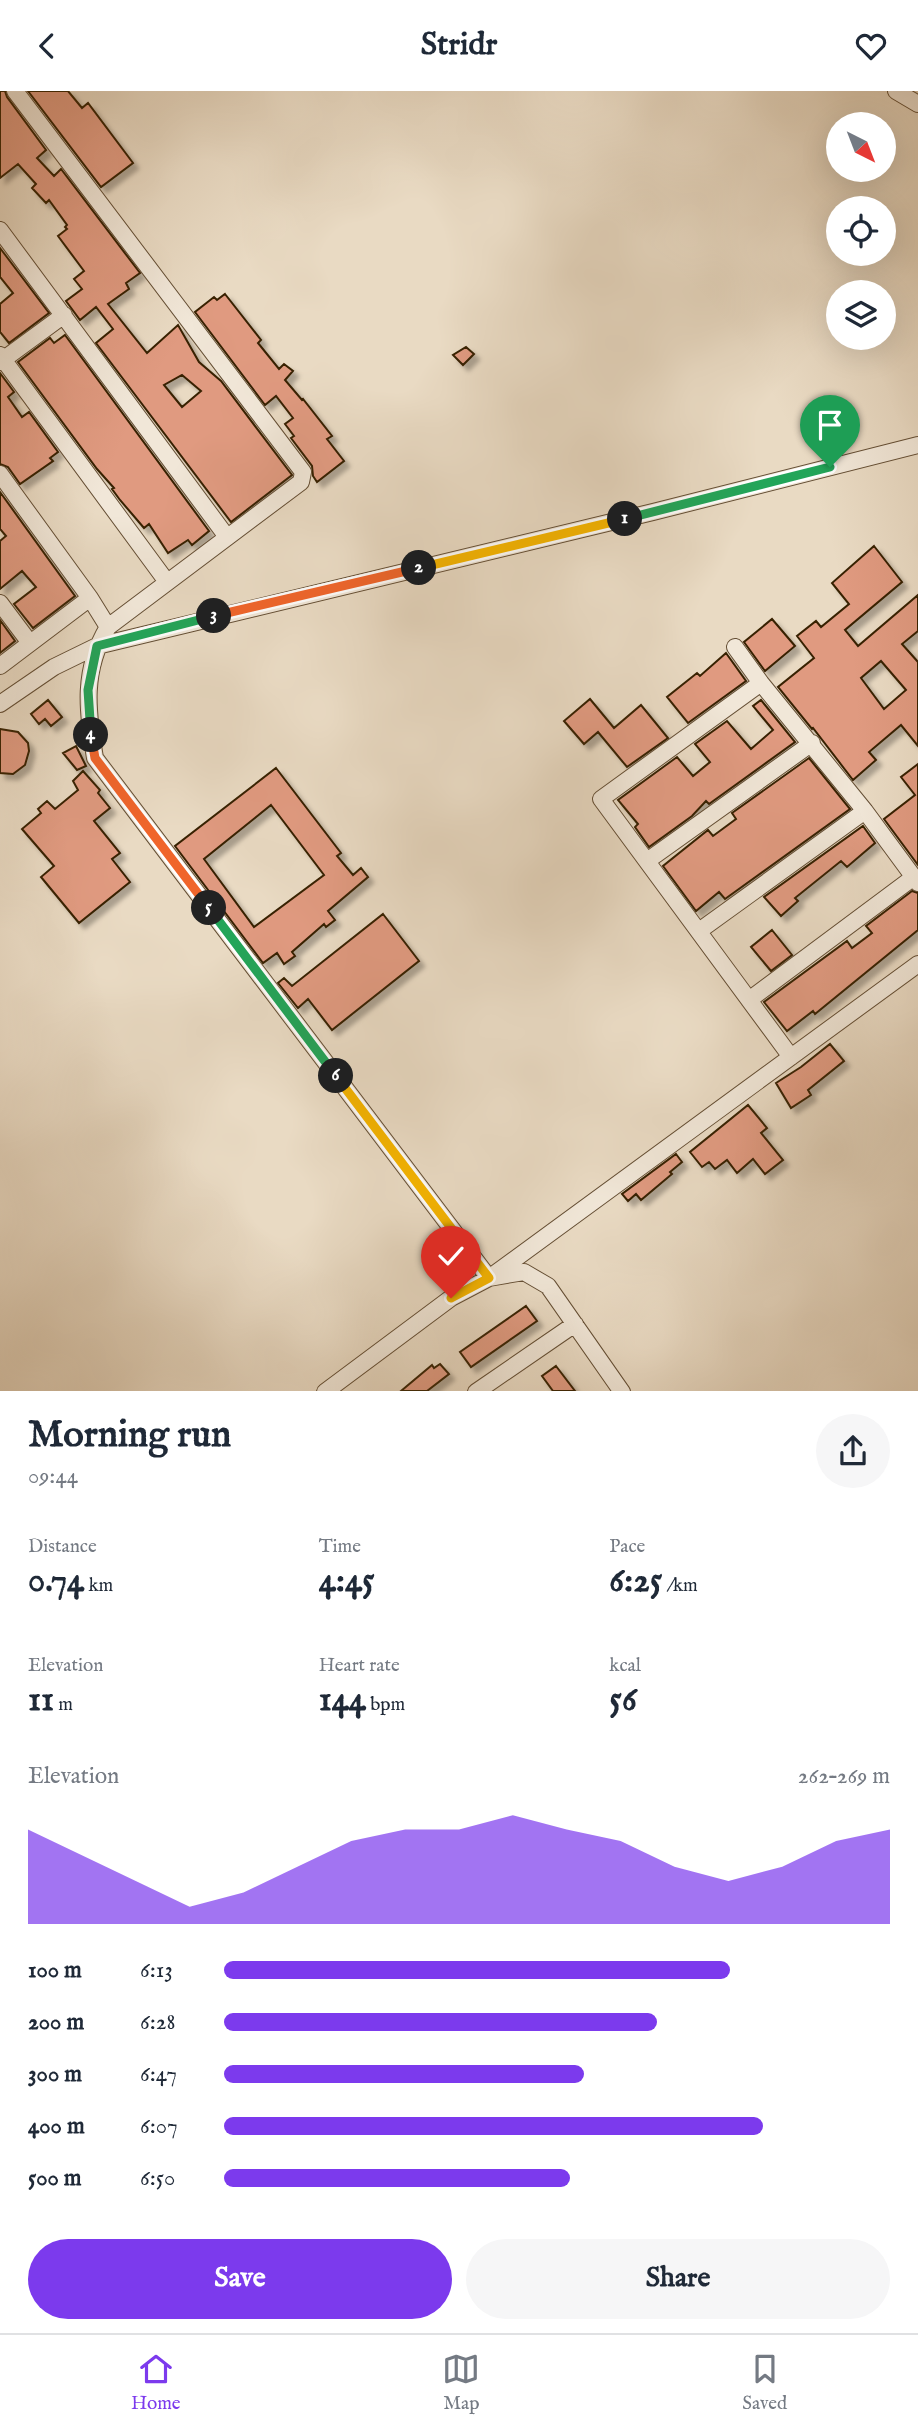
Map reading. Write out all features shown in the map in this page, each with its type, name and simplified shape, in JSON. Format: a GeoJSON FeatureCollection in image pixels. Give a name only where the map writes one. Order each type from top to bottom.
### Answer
{"type":"FeatureCollection","features":[{"type":"Feature","properties":{"kind":"street"},"geometry":{"type":"LineString","coordinates":[[15,91],[303,472],[301,482],[108,627],[97,646],[88,690],[89,725],[95,758],[489,1278]]}},
{"type":"Feature","properties":{"kind":"street"},"geometry":{"type":"LineString","coordinates":[[896,91],[918,104]]}},
{"type":"Feature","properties":{"kind":"street"},"geometry":{"type":"LineString","coordinates":[[0,230],[227,537]]}},
{"type":"Feature","properties":{"kind":"street"},"geometry":{"type":"LineString","coordinates":[[64,315],[1,359],[167,582]]}},
{"type":"Feature","properties":{"kind":"street"},"geometry":{"type":"LineString","coordinates":[[0,704],[54,667],[97,646],[918,445]]}},
{"type":"Feature","properties":{"kind":"street"},"geometry":{"type":"LineString","coordinates":[[0,474],[90,597],[108,627]]}},
{"type":"Feature","properties":{"kind":"street"},"geometry":{"type":"LineString","coordinates":[[0,666],[90,597]]}},
{"type":"Feature","properties":{"kind":"street"},"geometry":{"type":"LineString","coordinates":[[0,603],[30,643]]}},
{"type":"Feature","properties":{"kind":"street"},"geometry":{"type":"LineString","coordinates":[[735,647],[916,880],[749,999]]}},
{"type":"Feature","properties":{"kind":"street"},"geometry":{"type":"LineString","coordinates":[[761,683],[601,799],[791,1056]]}},
{"type":"Feature","properties":{"kind":"street"},"geometry":{"type":"LineString","coordinates":[[647,861],[811,744]]}},
{"type":"Feature","properties":{"kind":"street"},"geometry":{"type":"LineString","coordinates":[[699,931],[864,811]]}},
{"type":"Feature","properties":{"kind":"street"},"geometry":{"type":"LineString","coordinates":[[325,1391],[451,1298],[489,1278],[918,964]]}},
{"type":"Feature","properties":{"kind":"street"},"geometry":{"type":"LineString","coordinates":[[489,1278],[524,1272],[548,1286],[622,1391]]}},
{"type":"Feature","properties":{"kind":"street"},"geometry":{"type":"LineString","coordinates":[[475,1391],[575,1324]]}},
{"type":"Feature","properties":{"kind":"building"},"geometry":{"type":"Polygon","coordinates":[[[0,91],[5,91],[46,150],[37,158],[54,176],[61,169],[140,273],[126,283],[129,289],[108,304],[147,353],[178,325],[199,362],[221,381],[292,475],[231,522],[96,343],[113,329],[96,307],[80,320],[66,301],[82,289],[74,279],[84,271],[58,236],[67,229],[67,225],[49,200],[46,203],[32,188],[36,184],[18,164],[0,178],[0,91]],[[182,375],[164,385],[182,407],[201,391],[182,375]]]}},
{"type":"Feature","properties":{"kind":"building"},"geometry":{"type":"Polygon","coordinates":[[[28,91],[68,91],[82,108],[88,103],[133,163],[101,187],[28,91]]]}},
{"type":"Feature","properties":{"kind":"building"},"geometry":{"type":"Polygon","coordinates":[[[0,248],[49,313],[9,343],[0,332],[0,304],[13,293],[0,277],[0,248]]]}},
{"type":"Feature","properties":{"kind":"building"},"geometry":{"type":"Polygon","coordinates":[[[225,294],[261,340],[258,343],[279,369],[284,364],[293,371],[285,380],[332,436],[327,439],[344,461],[317,482],[312,466],[291,438],[294,436],[285,424],[293,418],[276,396],[265,405],[195,312],[214,297],[217,300],[225,294]]]}},
{"type":"Feature","properties":{"kind":"building"},"geometry":{"type":"Polygon","coordinates":[[[65,335],[209,531],[192,545],[188,540],[168,553],[149,524],[144,528],[120,500],[112,489],[114,488],[18,362],[50,338],[54,343],[65,335]]]}},
{"type":"Feature","properties":{"kind":"building"},"geometry":{"type":"Polygon","coordinates":[[[466,347],[474,354],[463,365],[453,355],[466,347]]]}},
{"type":"Feature","properties":{"kind":"building"},"geometry":{"type":"Polygon","coordinates":[[[0,373],[14,392],[8,397],[22,417],[29,412],[58,452],[50,458],[53,461],[20,484],[8,467],[0,464],[0,373]]]}},
{"type":"Feature","properties":{"kind":"building"},"geometry":{"type":"Polygon","coordinates":[[[0,492],[75,596],[33,628],[14,604],[36,587],[22,571],[0,589],[0,541],[6,536],[0,529],[0,492]]]}},
{"type":"Feature","properties":{"kind":"building"},"geometry":{"type":"Polygon","coordinates":[[[874,546],[902,582],[845,630],[858,646],[918,595],[918,631],[902,644],[918,662],[918,746],[901,725],[869,752],[876,760],[853,780],[778,687],[814,658],[797,636],[816,621],[821,627],[849,604],[832,583],[874,546]],[[881,661],[861,678],[884,709],[906,690],[881,661]]]}},
{"type":"Feature","properties":{"kind":"building"},"geometry":{"type":"Polygon","coordinates":[[[772,619],[795,646],[765,671],[744,642],[772,619]]]}},
{"type":"Feature","properties":{"kind":"building"},"geometry":{"type":"Polygon","coordinates":[[[0,620],[15,641],[0,653],[0,620]]]}},
{"type":"Feature","properties":{"kind":"building"},"geometry":{"type":"Polygon","coordinates":[[[726,653],[746,681],[688,723],[667,697],[697,673],[700,676],[726,653]]]}},
{"type":"Feature","properties":{"kind":"building"},"geometry":{"type":"Polygon","coordinates":[[[590,699],[614,728],[641,705],[668,738],[627,767],[598,732],[584,744],[564,721],[590,699]]]}},
{"type":"Feature","properties":{"kind":"building"},"geometry":{"type":"Polygon","coordinates":[[[48,700],[62,717],[51,726],[45,719],[39,724],[31,714],[48,700]]]}},
{"type":"Feature","properties":{"kind":"building"},"geometry":{"type":"Polygon","coordinates":[[[761,700],[795,742],[709,804],[706,801],[692,816],[649,847],[635,827],[638,824],[618,800],[677,757],[693,776],[710,762],[695,744],[727,721],[751,749],[773,730],[753,706],[761,700]]]}},
{"type":"Feature","properties":{"kind":"building"},"geometry":{"type":"Polygon","coordinates":[[[0,729],[18,732],[28,743],[25,765],[13,774],[0,773],[0,729]]]}},
{"type":"Feature","properties":{"kind":"building"},"geometry":{"type":"Polygon","coordinates":[[[76,746],[86,766],[77,770],[63,753],[76,746]]]}},
{"type":"Feature","properties":{"kind":"building"},"geometry":{"type":"Polygon","coordinates":[[[809,758],[850,809],[725,899],[719,892],[696,911],[663,866],[708,830],[713,836],[736,819],[732,813],[809,758]]]}},
{"type":"Feature","properties":{"kind":"building"},"geometry":{"type":"Polygon","coordinates":[[[918,764],[918,865],[884,819],[915,795],[901,777],[918,764]]]}},
{"type":"Feature","properties":{"kind":"building"},"geometry":{"type":"Polygon","coordinates":[[[276,768],[341,853],[337,856],[353,875],[361,868],[368,877],[328,911],[335,920],[326,927],[324,924],[292,952],[295,956],[284,964],[277,953],[263,963],[175,846],[276,768]],[[271,805],[204,859],[254,927],[324,875],[271,805]]]}},
{"type":"Feature","properties":{"kind":"building"},"geometry":{"type":"Polygon","coordinates":[[[83,771],[100,790],[98,793],[110,808],[94,821],[120,853],[112,859],[130,882],[79,923],[41,877],[54,866],[22,829],[41,813],[38,809],[47,801],[55,809],[78,790],[73,781],[83,771]]]}},
{"type":"Feature","properties":{"kind":"building"},"geometry":{"type":"Polygon","coordinates":[[[863,826],[875,843],[847,867],[841,861],[795,898],[798,901],[781,916],[764,897],[863,826]]]}},
{"type":"Feature","properties":{"kind":"building"},"geometry":{"type":"Polygon","coordinates":[[[912,891],[918,893],[918,930],[815,1014],[813,1011],[787,1031],[764,1002],[847,941],[852,948],[872,933],[866,926],[912,891]]]}},
{"type":"Feature","properties":{"kind":"building"},"geometry":{"type":"Polygon","coordinates":[[[383,914],[419,961],[332,1030],[308,999],[298,1008],[278,983],[284,978],[292,986],[383,914]]]}},
{"type":"Feature","properties":{"kind":"building"},"geometry":{"type":"Polygon","coordinates":[[[772,930],[792,955],[771,971],[751,947],[772,930]]]}},
{"type":"Feature","properties":{"kind":"building"},"geometry":{"type":"Polygon","coordinates":[[[830,1044],[844,1061],[808,1090],[811,1095],[791,1108],[776,1083],[830,1044]]]}},
{"type":"Feature","properties":{"kind":"building"},"geometry":{"type":"Polygon","coordinates":[[[748,1105],[767,1128],[761,1133],[783,1160],[765,1174],[753,1159],[737,1173],[727,1160],[715,1169],[709,1162],[702,1167],[690,1152],[748,1105]]]}},
{"type":"Feature","properties":{"kind":"building"},"geometry":{"type":"Polygon","coordinates":[[[676,1154],[682,1162],[641,1200],[636,1194],[628,1201],[622,1194],[676,1154]]]}},
{"type":"Feature","properties":{"kind":"building"},"geometry":{"type":"Polygon","coordinates":[[[526,1306],[537,1321],[471,1367],[460,1352],[526,1306]]]}},
{"type":"Feature","properties":{"kind":"building"},"geometry":{"type":"Polygon","coordinates":[[[440,1364],[449,1374],[427,1391],[401,1391],[432,1365],[434,1368],[440,1364]]]}},
{"type":"Feature","properties":{"kind":"building"},"geometry":{"type":"Polygon","coordinates":[[[556,1366],[575,1391],[553,1391],[542,1376],[556,1366]]]}},
{"type":"Feature","properties":{"kind":"route"},"geometry":{"type":"LineString","coordinates":[[451,1298],[489,1278],[95,758],[89,725],[88,690],[97,646],[830,467]]}}]}
